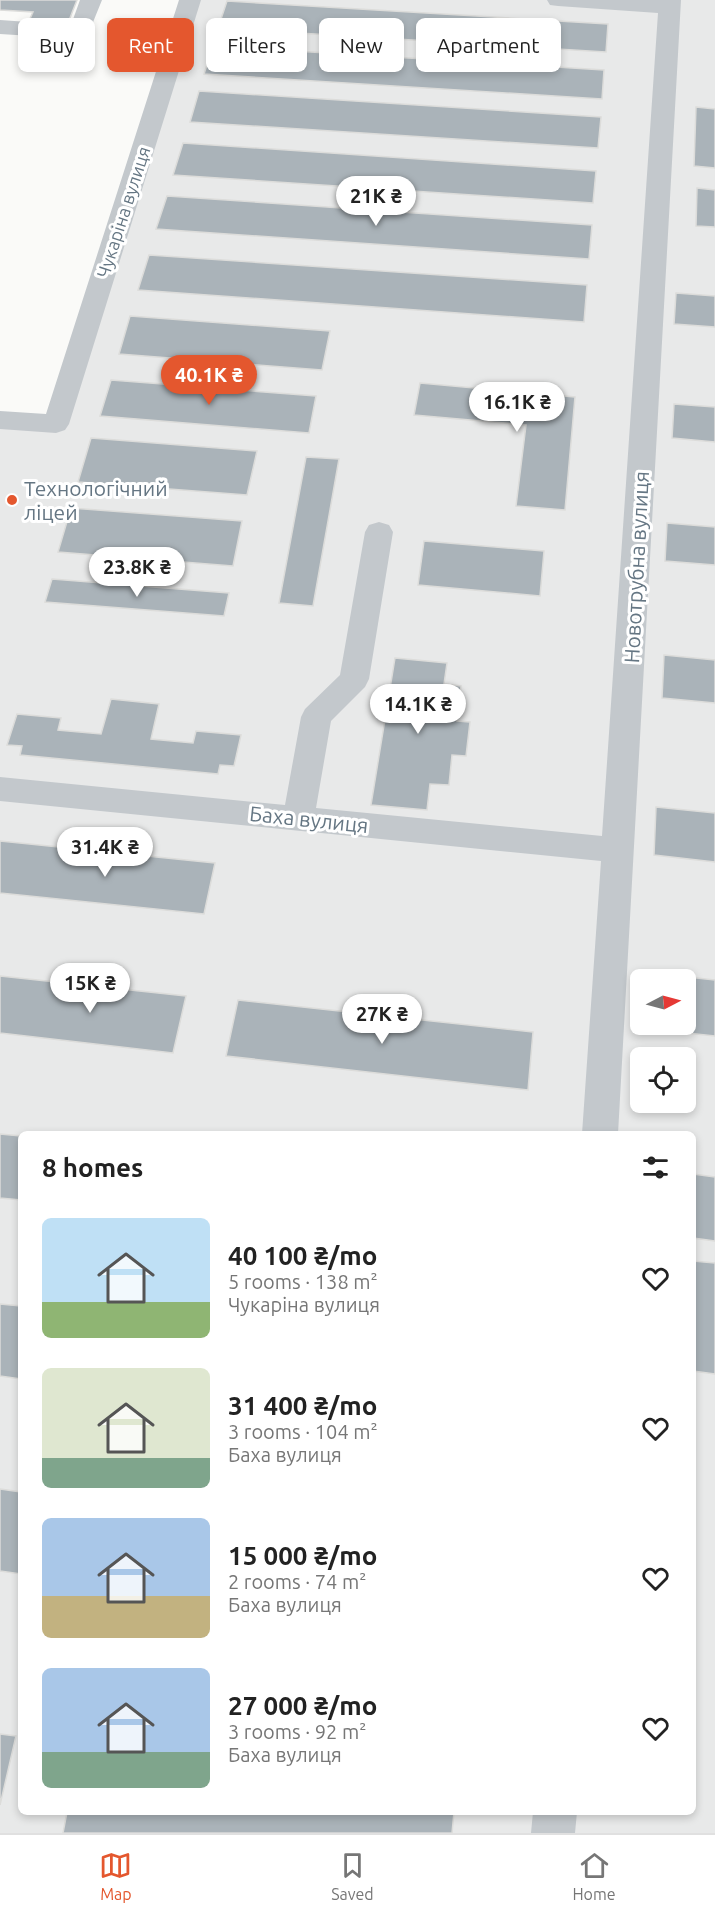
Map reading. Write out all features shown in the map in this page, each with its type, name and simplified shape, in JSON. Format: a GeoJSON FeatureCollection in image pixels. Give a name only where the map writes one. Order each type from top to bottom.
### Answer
{"type":"FeatureCollection","features":[{"type":"Feature","properties":{"kind":"street"},"geometry":{"type":"LineString","coordinates":[[0,27],[79,32],[91,0]]}},
{"type":"Feature","properties":{"kind":"street","name":"Чукаріна вулиця"},"geometry":{"type":"LineString","coordinates":[[0,420],[56,424],[190,0]]}},
{"type":"Feature","properties":{"kind":"street"},"geometry":{"type":"LineString","coordinates":[[558,0],[670,3]]}},
{"type":"Feature","properties":{"kind":"street","name":"Новотрубна вулиця"},"geometry":{"type":"LineString","coordinates":[[600,1131],[670,3]]}},
{"type":"Feature","properties":{"kind":"street"},"geometry":{"type":"LineString","coordinates":[[298,818],[316,717],[354,679],[379,532]]}},
{"type":"Feature","properties":{"kind":"street","name":"Баха вулиця"},"geometry":{"type":"LineString","coordinates":[[0,789],[618,850]]}},
{"type":"Feature","properties":{"kind":"street"},"geometry":{"type":"LineString","coordinates":[[553,1833],[555,1815]]}},
{"type":"Feature","properties":{"kind":"shaded area"},"geometry":{"type":"Polygon","coordinates":[[[186,0],[715,0],[715,1833],[0,1833],[0,427],[46,431],[163,72],[194,72],[194,18],[180,18],[186,0]]]}},
{"type":"Feature","properties":{"kind":"building"},"geometry":{"type":"Polygon","coordinates":[[[0,0],[77,0],[70,18],[30,18],[33,12],[0,10],[0,0]]]}},
{"type":"Feature","properties":{"kind":"building"},"geometry":{"type":"Polygon","coordinates":[[[227,1],[509,18],[416,18],[416,40],[404,40],[404,18],[319,18],[319,34],[307,34],[307,18],[221,18],[227,1]]]}},
{"type":"Feature","properties":{"kind":"building"},"geometry":{"type":"Polygon","coordinates":[[[561,21],[608,24],[606,52],[561,49],[561,21]]]}},
{"type":"Feature","properties":{"kind":"building"},"geometry":{"type":"Polygon","coordinates":[[[307,52],[319,53],[319,72],[404,72],[404,58],[416,58],[416,72],[561,72],[561,67],[604,70],[602,99],[204,74],[206,68],[206,72],[307,72],[307,52]]]}},
{"type":"Feature","properties":{"kind":"building"},"geometry":{"type":"Polygon","coordinates":[[[199,91],[601,117],[598,148],[190,122],[199,91]]]}},
{"type":"Feature","properties":{"kind":"building"},"geometry":{"type":"Polygon","coordinates":[[[696,107],[715,109],[715,168],[694,166],[696,107]]]}},
{"type":"Feature","properties":{"kind":"building"},"geometry":{"type":"Polygon","coordinates":[[[183,143],[596,171],[593,203],[173,175],[183,143]]]}},
{"type":"Feature","properties":{"kind":"building"},"geometry":{"type":"Polygon","coordinates":[[[697,188],[715,190],[715,227],[696,226],[697,188]]]}},
{"type":"Feature","properties":{"kind":"building"},"geometry":{"type":"Polygon","coordinates":[[[167,196],[592,225],[589,259],[156,229],[167,196]]]}},
{"type":"Feature","properties":{"kind":"building"},"geometry":{"type":"Polygon","coordinates":[[[149,255],[587,285],[584,322],[138,290],[149,255]]]}},
{"type":"Feature","properties":{"kind":"building"},"geometry":{"type":"Polygon","coordinates":[[[676,293],[715,296],[715,327],[674,324],[676,293]]]}},
{"type":"Feature","properties":{"kind":"building"},"geometry":{"type":"Polygon","coordinates":[[[130,316],[330,331],[322,370],[119,354],[130,316]]]}},
{"type":"Feature","properties":{"kind":"building"},"geometry":{"type":"Polygon","coordinates":[[[111,380],[316,396],[309,433],[100,416],[111,380]]]}},
{"type":"Feature","properties":{"kind":"building"},"geometry":{"type":"Polygon","coordinates":[[[420,383],[575,397],[565,510],[516,506],[526,425],[414,415],[420,383]]]}},
{"type":"Feature","properties":{"kind":"building"},"geometry":{"type":"Polygon","coordinates":[[[674,404],[715,407],[715,442],[672,438],[674,404]]]}},
{"type":"Feature","properties":{"kind":"building"},"geometry":{"type":"Polygon","coordinates":[[[91,438],[257,451],[247,495],[78,482],[91,438]]]}},
{"type":"Feature","properties":{"kind":"building"},"geometry":{"type":"Polygon","coordinates":[[[306,457],[339,459],[313,606],[279,603],[306,457]]]}},
{"type":"Feature","properties":{"kind":"building"},"geometry":{"type":"Polygon","coordinates":[[[71,508],[242,521],[233,566],[58,552],[71,508]]]}},
{"type":"Feature","properties":{"kind":"building"},"geometry":{"type":"Polygon","coordinates":[[[667,523],[715,527],[715,565],[665,561],[667,523]]]}},
{"type":"Feature","properties":{"kind":"building"},"geometry":{"type":"Polygon","coordinates":[[[424,541],[544,551],[540,596],[418,585],[424,541]]]}},
{"type":"Feature","properties":{"kind":"building"},"geometry":{"type":"Polygon","coordinates":[[[52,579],[229,593],[224,616],[45,602],[52,579]]]}},
{"type":"Feature","properties":{"kind":"building"},"geometry":{"type":"Polygon","coordinates":[[[664,655],[715,660],[715,703],[662,698],[664,655]]]}},
{"type":"Feature","properties":{"kind":"building"},"geometry":{"type":"Polygon","coordinates":[[[395,658],[447,663],[444,684],[461,686],[457,721],[470,722],[466,756],[452,755],[449,785],[430,784],[427,810],[371,805],[395,658]]]}},
{"type":"Feature","properties":{"kind":"building"},"geometry":{"type":"Polygon","coordinates":[[[111,699],[159,704],[151,739],[193,743],[196,731],[241,735],[234,766],[220,765],[218,774],[20,755],[22,746],[7,745],[17,714],[61,718],[58,730],[101,734],[111,699]]]}},
{"type":"Feature","properties":{"kind":"building"},"geometry":{"type":"Polygon","coordinates":[[[656,807],[715,813],[715,862],[654,855],[656,807]]]}},
{"type":"Feature","properties":{"kind":"building"},"geometry":{"type":"Polygon","coordinates":[[[0,841],[215,863],[204,914],[0,893],[0,841]]]}},
{"type":"Feature","properties":{"kind":"building"},"geometry":{"type":"Polygon","coordinates":[[[0,976],[186,996],[173,1053],[0,1033],[0,976]]]}},
{"type":"Feature","properties":{"kind":"building"},"geometry":{"type":"Polygon","coordinates":[[[696,978],[715,980],[715,1036],[696,1034],[696,978]]]}},
{"type":"Feature","properties":{"kind":"building"},"geometry":{"type":"Polygon","coordinates":[[[238,1000],[533,1032],[528,1090],[226,1056],[238,1000]]]}},
{"type":"Feature","properties":{"kind":"building"},"geometry":{"type":"Polygon","coordinates":[[[0,1134],[18,1136],[18,1200],[0,1198],[0,1134]]]}},
{"type":"Feature","properties":{"kind":"building"},"geometry":{"type":"Polygon","coordinates":[[[696,1174],[715,1177],[715,1241],[696,1238],[696,1174]]]}},
{"type":"Feature","properties":{"kind":"building"},"geometry":{"type":"Polygon","coordinates":[[[696,1261],[715,1263],[715,1374],[696,1371],[696,1261]]]}},
{"type":"Feature","properties":{"kind":"building"},"geometry":{"type":"Polygon","coordinates":[[[0,1304],[18,1306],[18,1379],[0,1376],[0,1304]]]}},
{"type":"Feature","properties":{"kind":"building"},"geometry":{"type":"Polygon","coordinates":[[[0,1489],[18,1492],[18,1574],[0,1571],[0,1489]]]}},
{"type":"Feature","properties":{"kind":"building"},"geometry":{"type":"Polygon","coordinates":[[[0,1734],[16,1736],[0,1805],[0,1734]]]}},
{"type":"Feature","properties":{"kind":"building"},"geometry":{"type":"Polygon","coordinates":[[[66,1815],[454,1815],[452,1833],[63,1833],[66,1815]]]}},
{"type":"Feature","properties":{"kind":"place","name":"Технологічний ліцей"},"geometry":{"type":"Point","coordinates":[12,500]}}]}
